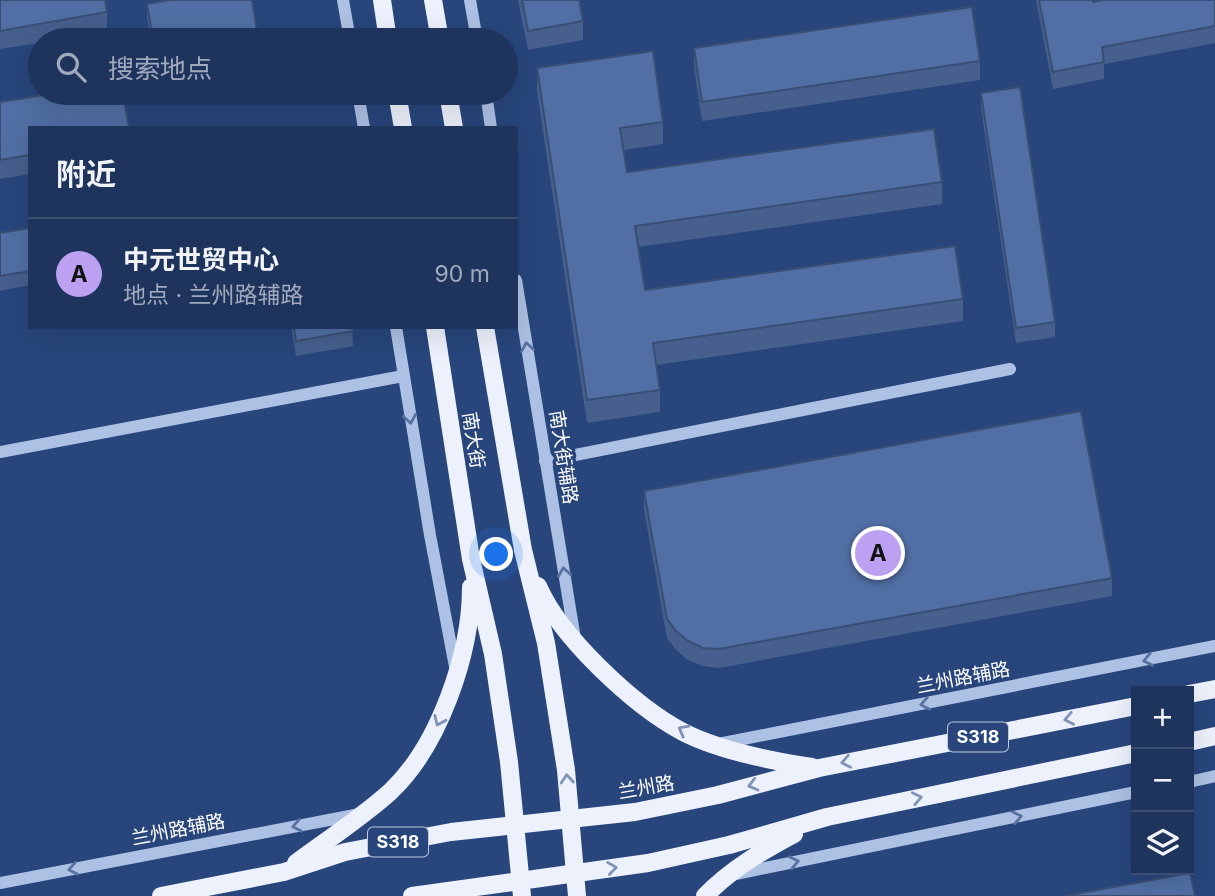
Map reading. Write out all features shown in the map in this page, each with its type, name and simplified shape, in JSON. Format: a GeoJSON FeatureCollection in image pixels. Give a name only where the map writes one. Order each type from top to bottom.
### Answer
{"type":"FeatureCollection","features":[{"type":"Feature","properties":{"kind":"main road"},"geometry":{"type":"LineString","coordinates":[[382,0],[386,28]]}},
{"type":"Feature","properties":{"kind":"main road"},"geometry":{"type":"LineString","coordinates":[[433,0],[438,28]]}},
{"type":"Feature","properties":{"kind":"main road"},"geometry":{"type":"LineString","coordinates":[[399,105],[403,126]]}},
{"type":"Feature","properties":{"kind":"main road"},"geometry":{"type":"LineString","coordinates":[[450,105],[454,126]]}},
{"type":"Feature","properties":{"kind":"main road","name":"南大街"},"geometry":{"type":"LineString","coordinates":[[435,329],[471,559]]}},
{"type":"Feature","properties":{"kind":"main road","name":"南大街"},"geometry":{"type":"LineString","coordinates":[[485,329],[523,550]]}},
{"type":"Feature","properties":{"kind":"main road"},"geometry":{"type":"LineString","coordinates":[[523,550],[541,594],[575,639],[601,671],[643,704],[684,732],[775,761],[819,768]]}},
{"type":"Feature","properties":{"kind":"main road"},"geometry":{"type":"LineString","coordinates":[[523,550],[546,643],[566,770],[577,896]]}},
{"type":"Feature","properties":{"kind":"main road"},"geometry":{"type":"LineString","coordinates":[[284,872],[391,791],[416,762],[439,724],[456,674],[471,600],[471,559]]}},
{"type":"Feature","properties":{"kind":"main road"},"geometry":{"type":"LineString","coordinates":[[471,559],[493,654],[509,762],[521,888]]}},
{"type":"Feature","properties":{"kind":"main road"},"geometry":{"type":"LineString","coordinates":[[1194,693],[1215,689]]}},
{"type":"Feature","properties":{"kind":"main road","name":"兰州路"},"geometry":{"type":"LineString","coordinates":[[161,896],[284,872],[345,852],[451,832],[635,812],[819,768],[1131,707]]}},
{"type":"Feature","properties":{"kind":"main road"},"geometry":{"type":"LineString","coordinates":[[1194,741],[1215,736]]}},
{"type":"Feature","properties":{"kind":"main road","name":"S318"},"geometry":{"type":"LineString","coordinates":[[412,896],[521,888],[575,873],[648,863],[716,848],[827,817],[1131,754]]}},
{"type":"Feature","properties":{"kind":"main road"},"geometry":{"type":"LineString","coordinates":[[705,896],[727,876],[768,848],[827,817]]}},
{"type":"Feature","properties":{"kind":"street"},"geometry":{"type":"LineString","coordinates":[[343,0],[347,28]]}},
{"type":"Feature","properties":{"kind":"street"},"geometry":{"type":"LineString","coordinates":[[470,0],[475,28]]}},
{"type":"Feature","properties":{"kind":"street"},"geometry":{"type":"LineString","coordinates":[[360,105],[364,126]]}},
{"type":"Feature","properties":{"kind":"street"},"geometry":{"type":"LineString","coordinates":[[488,105],[491,126]]}},
{"type":"Feature","properties":{"kind":"street","name":"南大街辅路"},"geometry":{"type":"LineString","coordinates":[[518,292],[575,639]]}},
{"type":"Feature","properties":{"kind":"street"},"geometry":{"type":"LineString","coordinates":[[396,329],[456,674]]}},
{"type":"Feature","properties":{"kind":"street"},"geometry":{"type":"LineString","coordinates":[[545,461],[1010,369]]}},
{"type":"Feature","properties":{"kind":"street"},"geometry":{"type":"LineString","coordinates":[[0,452],[403,376]]}},
{"type":"Feature","properties":{"kind":"street","name":"兰州路辅路"},"geometry":{"type":"LineString","coordinates":[[718,744],[1215,646]]}},
{"type":"Feature","properties":{"kind":"street"},"geometry":{"type":"LineString","coordinates":[[1194,781],[1215,776]]}},
{"type":"Feature","properties":{"kind":"street"},"geometry":{"type":"LineString","coordinates":[[727,876],[1131,793]]}},
{"type":"Feature","properties":{"kind":"street","name":"兰州路辅路"},"geometry":{"type":"LineString","coordinates":[[0,883],[364,814]]}},
{"type":"Feature","properties":{"kind":"building"},"geometry":{"type":"Polygon","coordinates":[[[0,0],[105,0],[107,12],[0,31],[0,0]]]}},
{"type":"Feature","properties":{"kind":"building"},"geometry":{"type":"Polygon","coordinates":[[[170,0],[252,0],[257,28],[151,28],[147,4],[170,0]]]}},
{"type":"Feature","properties":{"kind":"building"},"geometry":{"type":"Polygon","coordinates":[[[522,0],[579,0],[583,21],[528,31],[522,0]]]}},
{"type":"Feature","properties":{"kind":"building"},"geometry":{"type":"Polygon","coordinates":[[[1039,0],[1215,0],[1215,26],[1102,47],[1104,62],[1053,72],[1039,0]]]}},
{"type":"Feature","properties":{"kind":"building"},"geometry":{"type":"Polygon","coordinates":[[[972,7],[980,61],[702,102],[694,48],[972,7]]]}},
{"type":"Feature","properties":{"kind":"building"},"geometry":{"type":"Polygon","coordinates":[[[653,51],[663,122],[620,128],[627,172],[934,129],[942,182],[635,226],[645,290],[955,246],[963,299],[653,343],[660,390],[587,400],[537,68],[653,51]]]}},
{"type":"Feature","properties":{"kind":"building"},"geometry":{"type":"Polygon","coordinates":[[[1020,87],[1055,322],[1016,328],[981,93],[1020,87]]]}},
{"type":"Feature","properties":{"kind":"building"},"geometry":{"type":"Polygon","coordinates":[[[28,98],[28,105],[125,105],[129,126],[28,126],[28,155],[0,160],[0,102],[28,98]]]}},
{"type":"Feature","properties":{"kind":"building"},"geometry":{"type":"Polygon","coordinates":[[[28,228],[28,271],[0,276],[0,233],[28,228]]]}},
{"type":"Feature","properties":{"kind":"building"},"geometry":{"type":"Polygon","coordinates":[[[294,329],[353,331],[296,341],[294,329]]]}},
{"type":"Feature","properties":{"kind":"building"},"geometry":{"type":"Polygon","coordinates":[[[1081,411],[1112,578],[719,649],[703,648],[688,641],[667,619],[644,491],[1081,411]]]}},
{"type":"Feature","properties":{"kind":"building"},"geometry":{"type":"Polygon","coordinates":[[[1190,875],[1195,896],[1065,896],[1190,875]]]}},
{"type":"Feature","properties":{"kind":"place","name":"中元世贸中心"},"geometry":{"type":"Point","coordinates":[878,553]}}]}
